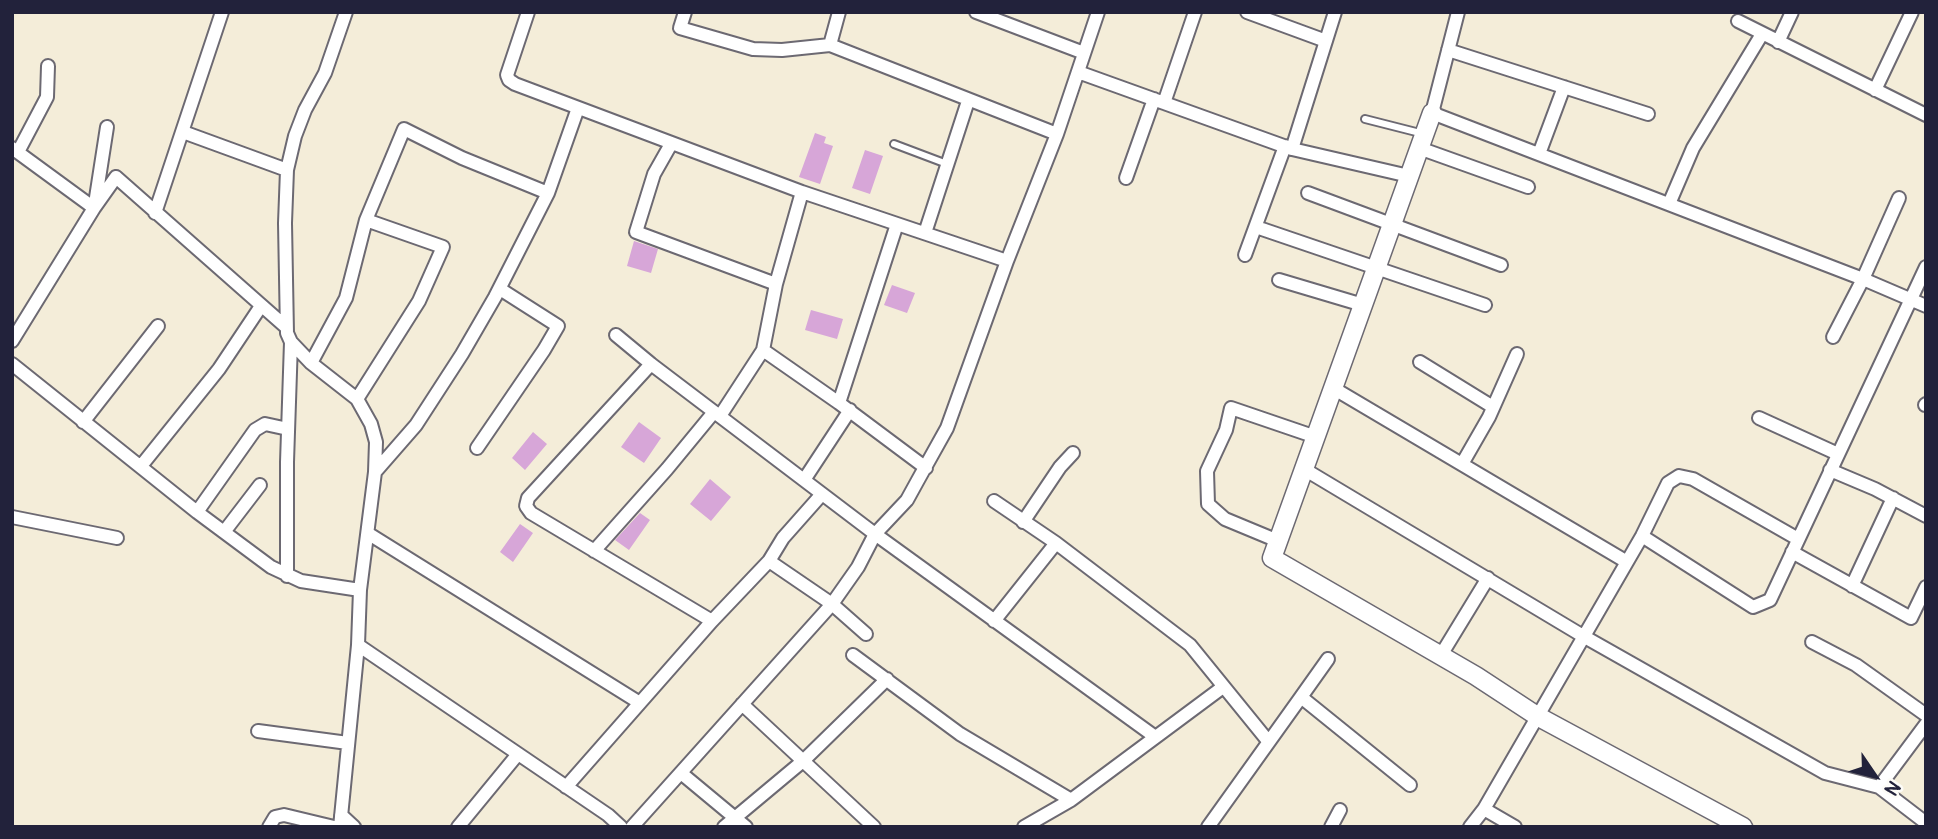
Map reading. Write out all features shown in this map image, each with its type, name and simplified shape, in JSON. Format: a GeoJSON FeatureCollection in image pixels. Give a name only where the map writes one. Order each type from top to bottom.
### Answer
{"type":"FeatureCollection","features":[{"type":"Feature","properties":{"kind":"street"},"geometry":{"type":"LineString","coordinates":[[155,212],[222,12]]}},
{"type":"Feature","properties":{"kind":"street"},"geometry":{"type":"LineString","coordinates":[[287,576],[291,342],[286,327],[287,170],[298,128],[325,74],[346,12]]}},
{"type":"Feature","properties":{"kind":"street"},"geometry":{"type":"LineString","coordinates":[[528,12],[509,69],[509,80],[515,84],[802,192],[1007,261]]}},
{"type":"Feature","properties":{"kind":"street"},"geometry":{"type":"LineString","coordinates":[[685,12],[680,27],[753,49],[782,50],[830,45],[1057,134]]}},
{"type":"Feature","properties":{"kind":"street"},"geometry":{"type":"LineString","coordinates":[[830,45],[839,12]]}},
{"type":"Feature","properties":{"kind":"street"},"geometry":{"type":"LineString","coordinates":[[977,12],[1084,53]]}},
{"type":"Feature","properties":{"kind":"street"},"geometry":{"type":"LineString","coordinates":[[632,827],[832,604],[858,567],[875,534],[906,500],[926,468],[947,428],[1007,261],[1057,134],[1098,12]]}},
{"type":"Feature","properties":{"kind":"street"},"geometry":{"type":"LineString","coordinates":[[1126,178],[1195,12]]}},
{"type":"Feature","properties":{"kind":"street"},"geometry":{"type":"LineString","coordinates":[[1247,12],[1326,41]]}},
{"type":"Feature","properties":{"kind":"street"},"geometry":{"type":"LineString","coordinates":[[1245,256],[1289,147],[1335,12]]}},
{"type":"Feature","properties":{"kind":"street"},"geometry":{"type":"LineString","coordinates":[[1458,12],[1432,113],[1272,558],[1441,655],[1536,716],[1743,827]]}},
{"type":"Feature","properties":{"kind":"street"},"geometry":{"type":"LineString","coordinates":[[1778,42],[1792,12]]}},
{"type":"Feature","properties":{"kind":"street"},"geometry":{"type":"LineString","coordinates":[[1875,90],[1912,12]]}},
{"type":"Feature","properties":{"kind":"street"},"geometry":{"type":"LineString","coordinates":[[1738,21],[1926,115]]}},
{"type":"Feature","properties":{"kind":"street"},"geometry":{"type":"LineString","coordinates":[[1669,204],[1693,148],[1762,34]]}},
{"type":"Feature","properties":{"kind":"street"},"geometry":{"type":"LineString","coordinates":[[1448,50],[1648,114]]}},
{"type":"Feature","properties":{"kind":"street"},"geometry":{"type":"LineString","coordinates":[[48,66],[47,97],[15,150],[94,208]]}},
{"type":"Feature","properties":{"kind":"street"},"geometry":{"type":"LineString","coordinates":[[1078,72],[1289,147],[1409,176]]}},
{"type":"Feature","properties":{"kind":"street"},"geometry":{"type":"LineString","coordinates":[[1539,154],[1564,87]]}},
{"type":"Feature","properties":{"kind":"street"},"geometry":{"type":"LineString","coordinates":[[925,233],[968,101]]}},
{"type":"Feature","properties":{"kind":"street"},"geometry":{"type":"LineString","coordinates":[[375,472],[416,425],[500,289],[548,193],[579,108]]}},
{"type":"Feature","properties":{"kind":"street"},"geometry":{"type":"LineString","coordinates":[[1432,113],[1863,279],[1926,306]]}},
{"type":"Feature","properties":{"kind":"street"},"geometry":{"type":"LineString","coordinates":[[94,208],[107,127]]}},
{"type":"Feature","properties":{"kind":"street"},"geometry":{"type":"LineString","coordinates":[[311,363],[346,298],[366,219],[404,129],[463,158],[548,193]]}},
{"type":"Feature","properties":{"kind":"street"},"geometry":{"type":"LineString","coordinates":[[183,132],[287,170]]}},
{"type":"Feature","properties":{"kind":"street"},"geometry":{"type":"LineString","coordinates":[[1422,141],[1528,187]]}},
{"type":"Feature","properties":{"kind":"street"},"geometry":{"type":"LineString","coordinates":[[671,144],[654,174],[636,232],[776,284]]}},
{"type":"Feature","properties":{"kind":"street"},"geometry":{"type":"LineString","coordinates":[[12,341],[116,177],[286,327]]}},
{"type":"Feature","properties":{"kind":"street"},"geometry":{"type":"LineString","coordinates":[[594,551],[717,414],[763,350],[776,284],[802,192]]}},
{"type":"Feature","properties":{"kind":"street"},"geometry":{"type":"LineString","coordinates":[[1308,193],[1501,265]]}},
{"type":"Feature","properties":{"kind":"street"},"geometry":{"type":"LineString","coordinates":[[1833,337],[1863,279],[1899,198]]}},
{"type":"Feature","properties":{"kind":"street"},"geometry":{"type":"LineString","coordinates":[[357,399],[419,301],[443,247],[366,219]]}},
{"type":"Feature","properties":{"kind":"street"},"geometry":{"type":"LineString","coordinates":[[804,480],[844,407],[897,224]]}},
{"type":"Feature","properties":{"kind":"street"},"geometry":{"type":"LineString","coordinates":[[1256,227],[1485,305]]}},
{"type":"Feature","properties":{"kind":"street"},"geometry":{"type":"LineString","coordinates":[[1642,536],[1753,607],[1770,600],[1926,267]]}},
{"type":"Feature","properties":{"kind":"street"},"geometry":{"type":"LineString","coordinates":[[1279,280],[1363,305]]}},
{"type":"Feature","properties":{"kind":"street"},"geometry":{"type":"LineString","coordinates":[[477,448],[558,326],[500,289]]}},
{"type":"Feature","properties":{"kind":"street"},"geometry":{"type":"LineString","coordinates":[[141,466],[219,369],[261,306]]}},
{"type":"Feature","properties":{"kind":"street"},"geometry":{"type":"LineString","coordinates":[[83,422],[158,326]]}},
{"type":"Feature","properties":{"kind":"street"},"geometry":{"type":"LineString","coordinates":[[617,335],[651,364],[875,534],[1154,736]]}},
{"type":"Feature","properties":{"kind":"street"},"geometry":{"type":"LineString","coordinates":[[291,342],[311,363],[357,399],[371,424],[376,442],[340,821],[354,827]]}},
{"type":"Feature","properties":{"kind":"street"},"geometry":{"type":"LineString","coordinates":[[763,350],[926,468]]}},
{"type":"Feature","properties":{"kind":"street"},"geometry":{"type":"LineString","coordinates":[[1462,464],[1493,407],[1517,354]]}},
{"type":"Feature","properties":{"kind":"street"},"geometry":{"type":"LineString","coordinates":[[1420,362],[1493,407]]}},
{"type":"Feature","properties":{"kind":"street"},"geometry":{"type":"LineString","coordinates":[[12,363],[197,512],[287,576],[301,581],[360,590]]}},
{"type":"Feature","properties":{"kind":"street"},"geometry":{"type":"LineString","coordinates":[[651,364],[526,502],[526,506],[531,513],[712,621]]}},
{"type":"Feature","properties":{"kind":"street"},"geometry":{"type":"LineString","coordinates":[[1333,388],[1627,562]]}},
{"type":"Feature","properties":{"kind":"street"},"geometry":{"type":"LineString","coordinates":[[1278,541],[1225,519],[1208,504],[1207,471],[1226,430],[1231,408],[1315,437]]}},
{"type":"Feature","properties":{"kind":"street"},"geometry":{"type":"LineString","coordinates":[[1759,418],[1838,454]]}},
{"type":"Feature","properties":{"kind":"street"},"geometry":{"type":"LineString","coordinates":[[197,512],[255,429],[265,424],[288,429]]}},
{"type":"Feature","properties":{"kind":"street"},"geometry":{"type":"LineString","coordinates":[[1023,522],[1060,467],[1073,453]]}},
{"type":"Feature","properties":{"kind":"street"},"geometry":{"type":"LineString","coordinates":[[1304,469],[1583,636],[1825,774],[1879,787],[1926,823]]}},
{"type":"Feature","properties":{"kind":"street"},"geometry":{"type":"LineString","coordinates":[[1830,470],[1894,498],[1926,516]]}},
{"type":"Feature","properties":{"kind":"street"},"geometry":{"type":"LineString","coordinates":[[1470,827],[1484,809],[1642,536],[1668,483],[1679,477],[1693,479],[1798,539]]}},
{"type":"Feature","properties":{"kind":"street"},"geometry":{"type":"LineString","coordinates":[[224,532],[260,485]]}},
{"type":"Feature","properties":{"kind":"street"},"geometry":{"type":"LineString","coordinates":[[566,787],[712,621],[769,561],[783,538],[822,494]]}},
{"type":"Feature","properties":{"kind":"street"},"geometry":{"type":"LineString","coordinates":[[1852,586],[1894,498]]}},
{"type":"Feature","properties":{"kind":"street"},"geometry":{"type":"LineString","coordinates":[[994,501],[1056,543],[1190,645],[1268,741]]}},
{"type":"Feature","properties":{"kind":"street"},"geometry":{"type":"LineString","coordinates":[[12,517],[117,538]]}},
{"type":"Feature","properties":{"kind":"street"},"geometry":{"type":"LineString","coordinates":[[369,534],[640,703]]}},
{"type":"Feature","properties":{"kind":"street"},"geometry":{"type":"LineString","coordinates":[[994,621],[1056,543]]}},
{"type":"Feature","properties":{"kind":"street"},"geometry":{"type":"LineString","coordinates":[[1792,552],[1911,618],[1926,587]]}},
{"type":"Feature","properties":{"kind":"street"},"geometry":{"type":"LineString","coordinates":[[769,561],[832,604],[866,634]]}},
{"type":"Feature","properties":{"kind":"street"},"geometry":{"type":"LineString","coordinates":[[1441,655],[1488,578]]}},
{"type":"Feature","properties":{"kind":"street"},"geometry":{"type":"LineString","coordinates":[[1812,642],[1856,665],[1926,715]]}},
{"type":"Feature","properties":{"kind":"street"},"geometry":{"type":"LineString","coordinates":[[358,646],[621,827]]}},
{"type":"Feature","properties":{"kind":"street"},"geometry":{"type":"LineString","coordinates":[[853,655],[960,734],[1071,800]]}},
{"type":"Feature","properties":{"kind":"street"},"geometry":{"type":"LineString","coordinates":[[1209,827],[1328,659]]}},
{"type":"Feature","properties":{"kind":"street"},"geometry":{"type":"LineString","coordinates":[[724,827],[803,761],[887,679]]}},
{"type":"Feature","properties":{"kind":"street"},"geometry":{"type":"LineString","coordinates":[[1024,827],[1071,800],[1223,687]]}},
{"type":"Feature","properties":{"kind":"street"},"geometry":{"type":"LineString","coordinates":[[1301,697],[1410,785]]}},
{"type":"Feature","properties":{"kind":"street"},"geometry":{"type":"LineString","coordinates":[[742,704],[874,827]]}},
{"type":"Feature","properties":{"kind":"street"},"geometry":{"type":"LineString","coordinates":[[1879,787],[1926,724]]}},
{"type":"Feature","properties":{"kind":"street"},"geometry":{"type":"LineString","coordinates":[[258,731],[348,743]]}},
{"type":"Feature","properties":{"kind":"street"},"geometry":{"type":"LineString","coordinates":[[458,827],[518,754]]}},
{"type":"Feature","properties":{"kind":"street"},"geometry":{"type":"LineString","coordinates":[[681,773],[746,827]]}},
{"type":"Feature","properties":{"kind":"street"},"geometry":{"type":"LineString","coordinates":[[1484,809],[1515,827]]}},
{"type":"Feature","properties":{"kind":"street"},"geometry":{"type":"LineString","coordinates":[[1331,827],[1340,810]]}},
{"type":"Feature","properties":{"kind":"street"},"geometry":{"type":"LineString","coordinates":[[269,827],[275,817],[284,816],[334,827]]}},
{"type":"Feature","properties":{"kind":"lane"},"geometry":{"type":"LineString","coordinates":[[1364,119],[1422,141]]}},
{"type":"Feature","properties":{"kind":"lane"},"geometry":{"type":"LineString","coordinates":[[894,144],[947,164]]}},
{"type":"Feature","properties":{"kind":"building"},"geometry":{"type":"Polygon","coordinates":[[[815,133],[826,137],[824,143],[833,146],[820,184],[799,177],[815,133]]]}},
{"type":"Feature","properties":{"kind":"building"},"geometry":{"type":"Polygon","coordinates":[[[865,150],[883,156],[870,194],[852,188],[865,150]]]}},
{"type":"Feature","properties":{"kind":"building"},"geometry":{"type":"Polygon","coordinates":[[[634,241],[658,249],[651,273],[627,266],[634,241]]]}},
{"type":"Feature","properties":{"kind":"building"},"geometry":{"type":"Polygon","coordinates":[[[892,285],[915,293],[907,313],[884,305],[892,285]]]}},
{"type":"Feature","properties":{"kind":"building"},"geometry":{"type":"Polygon","coordinates":[[[811,310],[843,319],[837,339],[805,330],[811,310]]]}},
{"type":"Feature","properties":{"kind":"building"},"geometry":{"type":"Polygon","coordinates":[[[639,422],[661,438],[644,463],[621,447],[639,422]]]}},
{"type":"Feature","properties":{"kind":"building"},"geometry":{"type":"Polygon","coordinates":[[[533,432],[547,444],[525,470],[512,458],[533,432]]]}},
{"type":"Feature","properties":{"kind":"building"},"geometry":{"type":"Polygon","coordinates":[[[710,479],[731,497],[711,521],[690,504],[710,479]]]}},
{"type":"Feature","properties":{"kind":"building"},"geometry":{"type":"Polygon","coordinates":[[[640,513],[650,520],[629,550],[615,540],[640,513]]]}},
{"type":"Feature","properties":{"kind":"building"},"geometry":{"type":"Polygon","coordinates":[[[520,524],[533,533],[513,562],[500,552],[520,524]]]}}]}
